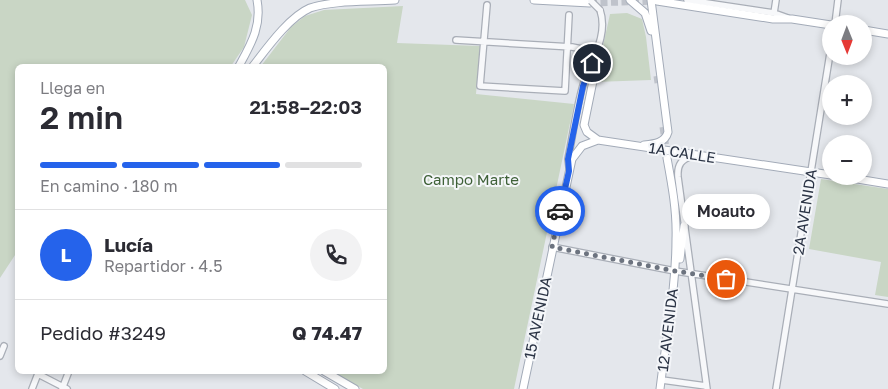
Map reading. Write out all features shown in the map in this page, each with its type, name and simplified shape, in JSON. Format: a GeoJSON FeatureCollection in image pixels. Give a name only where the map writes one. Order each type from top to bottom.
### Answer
{"type":"FeatureCollection","features":[{"type":"Feature","properties":{"kind":"main road"},"geometry":{"type":"LineString","coordinates":[[240,64],[256,35],[259,14],[257,0]]}},
{"type":"Feature","properties":{"kind":"main road"},"geometry":{"type":"LineString","coordinates":[[255,64],[274,39],[305,10],[336,3],[395,0]]}},
{"type":"Feature","properties":{"kind":"main road"},"geometry":{"type":"LineString","coordinates":[[534,0],[590,1]]}},
{"type":"Feature","properties":{"kind":"main road"},"geometry":{"type":"LineString","coordinates":[[630,0],[645,13],[651,31]]}},
{"type":"Feature","properties":{"kind":"main road"},"geometry":{"type":"LineString","coordinates":[[652,0],[651,31],[664,127]]}},
{"type":"Feature","properties":{"kind":"main road"},"geometry":{"type":"LineString","coordinates":[[652,0],[773,19],[792,19],[822,24]]}},
{"type":"Feature","properties":{"kind":"main road"},"geometry":{"type":"LineString","coordinates":[[636,145],[661,142],[668,132],[652,0]]}},
{"type":"Feature","properties":{"kind":"main road"},"geometry":{"type":"LineString","coordinates":[[872,31],[888,34]]}},
{"type":"Feature","properties":{"kind":"main road"},"geometry":{"type":"LineString","coordinates":[[594,76],[584,125],[587,132],[598,140]]}},
{"type":"Feature","properties":{"kind":"main road"},"geometry":{"type":"LineString","coordinates":[[569,171],[573,156],[579,148],[598,140]]}},
{"type":"Feature","properties":{"kind":"main road","name":"1A CALLE"},"geometry":{"type":"LineString","coordinates":[[598,140],[822,174]]}},
{"type":"Feature","properties":{"kind":"main road"},"geometry":{"type":"LineString","coordinates":[[668,158],[676,221],[675,271]]}},
{"type":"Feature","properties":{"kind":"main road","name":"15 AVENIDA"},"geometry":{"type":"LineString","coordinates":[[523,389],[569,171]]}},
{"type":"Feature","properties":{"kind":"main road"},"geometry":{"type":"LineString","coordinates":[[872,181],[888,184]]}},
{"type":"Feature","properties":{"kind":"main road"},"geometry":{"type":"LineString","coordinates":[[675,271],[679,262],[684,226]]}},
{"type":"Feature","properties":{"kind":"main road","name":"12 AVENIDA"},"geometry":{"type":"LineString","coordinates":[[660,389],[675,271]]}},
{"type":"Feature","properties":{"kind":"main road"},"geometry":{"type":"LineString","coordinates":[[310,374],[335,389]]}},
{"type":"Feature","properties":{"kind":"main road"},"geometry":{"type":"LineString","coordinates":[[329,374],[355,389]]}},
{"type":"Feature","properties":{"kind":"street"},"geometry":{"type":"LineString","coordinates":[[687,0],[713,2],[774,13],[792,19]]}},
{"type":"Feature","properties":{"kind":"street"},"geometry":{"type":"LineString","coordinates":[[774,13],[776,0]]}},
{"type":"Feature","properties":{"kind":"street"},"geometry":{"type":"LineString","coordinates":[[836,15],[838,0]]}},
{"type":"Feature","properties":{"kind":"street"},"geometry":{"type":"LineString","coordinates":[[569,171],[568,159],[583,86],[597,52],[603,22],[600,10],[590,1]]}},
{"type":"Feature","properties":{"kind":"street"},"geometry":{"type":"LineString","coordinates":[[487,5],[480,86],[565,91],[569,16]]}},
{"type":"Feature","properties":{"kind":"street"},"geometry":{"type":"LineString","coordinates":[[456,40],[567,47],[597,52]]}},
{"type":"Feature","properties":{"kind":"street","name":"2A AVENIDA"},"geometry":{"type":"LineString","coordinates":[[776,389],[828,65]]}},
{"type":"Feature","properties":{"kind":"street"},"geometry":{"type":"LineString","coordinates":[[662,380],[707,388],[677,169],[679,163],[695,155]]}},
{"type":"Feature","properties":{"kind":"street"},"geometry":{"type":"LineString","coordinates":[[552,247],[692,274],[888,304]]}},
{"type":"Feature","properties":{"kind":"street"},"geometry":{"type":"LineString","coordinates":[[0,356],[4,346]]}},
{"type":"Feature","properties":{"kind":"street"},"geometry":{"type":"LineString","coordinates":[[32,389],[37,374]]}},
{"type":"Feature","properties":{"kind":"street"},"geometry":{"type":"LineString","coordinates":[[41,374],[64,388],[68,374]]}},
{"type":"Feature","properties":{"kind":"green space"},"geometry":{"type":"Polygon","coordinates":[[[0,0],[245,0],[252,15],[244,47],[232,64],[15,64],[15,255],[0,278],[0,0]]]}},
{"type":"Feature","properties":{"kind":"green space","name":"Campo Marte"},"geometry":{"type":"Polygon","coordinates":[[[403,6],[397,43],[480,46],[476,94],[574,104],[514,389],[363,389],[336,374],[387,374],[387,64],[263,64],[291,27],[305,16],[324,10],[403,6]]]}},
{"type":"Feature","properties":{"kind":"green space"},"geometry":{"type":"Polygon","coordinates":[[[627,13],[642,19],[651,80],[595,82],[610,14],[627,13]]]}},
{"type":"Feature","properties":{"kind":"green space"},"geometry":{"type":"Polygon","coordinates":[[[821,179],[822,185],[861,185],[888,189],[888,297],[875,295],[881,262],[809,249],[821,179]]]}},
{"type":"Feature","properties":{"kind":"tunnel"},"geometry":{"type":"LineString","coordinates":[[590,3],[656,1]]}},
{"type":"Feature","properties":{"kind":"tunnel"},"geometry":{"type":"LineString","coordinates":[[657,76],[658,83]]}},
{"type":"Feature","properties":{"kind":"tunnel"},"geometry":{"type":"LineString","coordinates":[[663,127],[667,155]]}},
{"type":"Feature","properties":{"kind":"way so far"},"geometry":{"type":"LineString","coordinates":[[560,211],[552,247],[726,279]]}},
{"type":"Feature","properties":{"kind":"place","name":"Moauto"},"geometry":{"type":"Point","coordinates":[726,279]}},
{"type":"Feature","properties":{"kind":"route"},"geometry":{"type":"LineString","coordinates":[[560,211],[569,171],[568,159],[583,86],[592,63]]}}]}
